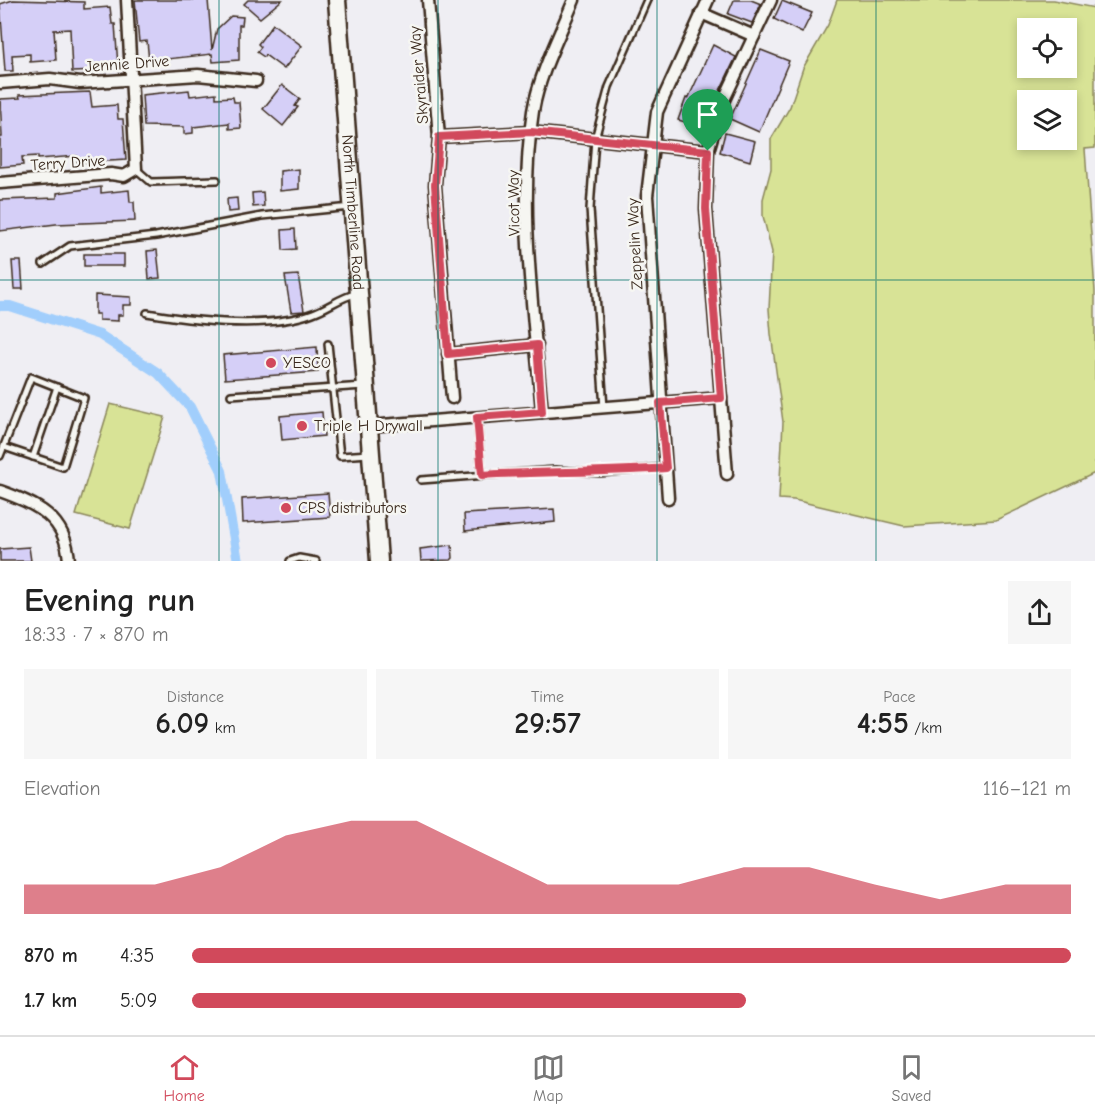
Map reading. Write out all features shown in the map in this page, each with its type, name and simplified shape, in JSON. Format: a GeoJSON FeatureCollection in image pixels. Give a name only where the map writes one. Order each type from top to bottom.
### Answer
{"type":"FeatureCollection","features":[{"type":"Feature","properties":{"kind":"main road","name":"North Timberline Road"},"geometry":{"type":"LineString","coordinates":[[337,0],[379,561]]}},
{"type":"Feature","properties":{"kind":"street"},"geometry":{"type":"LineString","coordinates":[[127,0],[136,169]]}},
{"type":"Feature","properties":{"kind":"street","name":"Skyraider Way"},"geometry":{"type":"LineString","coordinates":[[428,0],[439,137],[435,185],[452,398]]}},
{"type":"Feature","properties":{"kind":"street","name":"Vicot Way"},"geometry":{"type":"LineString","coordinates":[[542,412],[527,173],[533,109],[555,45],[574,0]]}},
{"type":"Feature","properties":{"kind":"street","name":"Zeppelin Way"},"geometry":{"type":"LineString","coordinates":[[668,498],[647,196],[651,145],[657,112],[708,0]]}},
{"type":"Feature","properties":{"kind":"street"},"geometry":{"type":"LineString","coordinates":[[727,474],[706,209],[708,151],[722,106],[771,0]]}},
{"type":"Feature","properties":{"kind":"street"},"geometry":{"type":"LineString","coordinates":[[701,13],[754,36]]}},
{"type":"Feature","properties":{"kind":"street","name":"Jennie Drive"},"geometry":{"type":"LineString","coordinates":[[0,83],[37,79],[80,83],[198,75],[256,81]]}},
{"type":"Feature","properties":{"kind":"street"},"geometry":{"type":"LineString","coordinates":[[439,137],[531,132],[708,151]]}},
{"type":"Feature","properties":{"kind":"street","name":"Terry Drive"},"geometry":{"type":"LineString","coordinates":[[0,183],[111,174],[124,176],[136,169]]}},
{"type":"Feature","properties":{"kind":"street"},"geometry":{"type":"LineString","coordinates":[[448,354],[537,345]]}},
{"type":"Feature","properties":{"kind":"street"},"geometry":{"type":"LineString","coordinates":[[369,426],[721,398]]}},
{"type":"Feature","properties":{"kind":"street"},"geometry":{"type":"LineString","coordinates":[[0,491],[32,502],[54,519],[65,537],[69,561]]}},
{"type":"Feature","properties":{"kind":"lane"},"geometry":{"type":"LineString","coordinates":[[604,408],[590,209],[595,139],[609,87],[647,0]]}},
{"type":"Feature","properties":{"kind":"lane"},"geometry":{"type":"LineString","coordinates":[[136,169],[151,182],[217,180]]}},
{"type":"Feature","properties":{"kind":"lane"},"geometry":{"type":"LineString","coordinates":[[43,264],[70,246],[156,236],[262,216],[353,207]]}},
{"type":"Feature","properties":{"kind":"lane"},"geometry":{"type":"LineString","coordinates":[[147,313],[216,322],[290,318],[314,313],[339,298],[359,293]]}},
{"type":"Feature","properties":{"kind":"lane"},"geometry":{"type":"LineString","coordinates":[[328,344],[340,456],[371,454]]}},
{"type":"Feature","properties":{"kind":"lane"},"geometry":{"type":"LineString","coordinates":[[0,456],[32,377],[84,398],[63,467],[4,447]]}},
{"type":"Feature","properties":{"kind":"lane"},"geometry":{"type":"LineString","coordinates":[[231,395],[366,386]]}},
{"type":"Feature","properties":{"kind":"lane"},"geometry":{"type":"LineString","coordinates":[[33,457],[57,387]]}},
{"type":"Feature","properties":{"kind":"lane"},"geometry":{"type":"LineString","coordinates":[[477,417],[482,475]]}},
{"type":"Feature","properties":{"kind":"lane"},"geometry":{"type":"LineString","coordinates":[[421,480],[555,470],[600,473],[666,468]]}},
{"type":"Feature","properties":{"kind":"lane"},"geometry":{"type":"LineString","coordinates":[[290,561],[299,558],[316,561]]}},
{"type":"Feature","properties":{"kind":"green space"},"geometry":{"type":"Polygon","coordinates":[[[837,0],[1054,0],[1095,8],[1095,148],[1085,149],[1095,291],[1095,473],[996,520],[904,526],[794,500],[779,499],[783,422],[769,309],[772,252],[763,216],[763,199],[771,169],[771,139],[790,107],[803,68],[828,25],[837,0]]]}},
{"type":"Feature","properties":{"kind":"green space"},"geometry":{"type":"Polygon","coordinates":[[[110,404],[165,417],[130,529],[76,515],[110,404]]]}},
{"type":"Feature","properties":{"kind":"building"},"geometry":{"type":"Polygon","coordinates":[[[13,0],[84,2],[84,9],[110,7],[112,24],[115,24],[118,66],[99,67],[99,71],[72,72],[70,29],[54,30],[56,60],[30,62],[30,54],[12,55],[13,71],[5,71],[0,4],[13,0]]]}},
{"type":"Feature","properties":{"kind":"building"},"geometry":{"type":"Polygon","coordinates":[[[135,0],[208,0],[212,50],[217,29],[231,16],[243,17],[242,25],[239,25],[239,60],[213,62],[212,54],[149,61],[147,41],[139,42],[135,0]]]}},
{"type":"Feature","properties":{"kind":"building"},"geometry":{"type":"Polygon","coordinates":[[[248,0],[282,0],[260,18],[244,4],[248,0]]]}},
{"type":"Feature","properties":{"kind":"building"},"geometry":{"type":"Polygon","coordinates":[[[734,0],[751,0],[761,4],[752,23],[728,14],[734,0]]]}},
{"type":"Feature","properties":{"kind":"building"},"geometry":{"type":"Polygon","coordinates":[[[782,1],[812,13],[802,33],[774,19],[782,1]]]}},
{"type":"Feature","properties":{"kind":"building"},"geometry":{"type":"Polygon","coordinates":[[[273,24],[302,46],[284,69],[257,52],[261,47],[258,44],[273,24]]]}},
{"type":"Feature","properties":{"kind":"building"},"geometry":{"type":"Polygon","coordinates":[[[713,45],[736,57],[714,103],[707,128],[678,120],[686,98],[688,99],[713,45]]]}},
{"type":"Feature","properties":{"kind":"building"},"geometry":{"type":"Polygon","coordinates":[[[761,50],[789,61],[759,132],[730,119],[761,50]]]}},
{"type":"Feature","properties":{"kind":"building"},"geometry":{"type":"Polygon","coordinates":[[[282,85],[300,99],[295,106],[298,107],[283,126],[263,109],[282,85]]]}},
{"type":"Feature","properties":{"kind":"building"},"geometry":{"type":"Polygon","coordinates":[[[189,90],[190,96],[216,93],[216,98],[233,97],[234,102],[239,102],[241,128],[229,129],[229,123],[193,127],[193,133],[184,134],[184,127],[144,126],[142,95],[189,90]]]}},
{"type":"Feature","properties":{"kind":"building"},"geometry":{"type":"Polygon","coordinates":[[[90,92],[92,107],[117,105],[118,119],[123,119],[126,160],[77,163],[77,156],[38,159],[38,156],[22,157],[23,165],[0,167],[0,137],[2,137],[0,99],[20,98],[19,95],[90,92]]]}},
{"type":"Feature","properties":{"kind":"building"},"geometry":{"type":"Polygon","coordinates":[[[725,133],[755,141],[750,161],[720,152],[725,133]]]}},
{"type":"Feature","properties":{"kind":"building"},"geometry":{"type":"Polygon","coordinates":[[[299,169],[299,189],[280,191],[280,171],[299,169]]]}},
{"type":"Feature","properties":{"kind":"building"},"geometry":{"type":"Polygon","coordinates":[[[101,187],[101,193],[129,190],[130,202],[134,202],[135,221],[56,224],[0,231],[0,200],[57,198],[57,193],[101,187]]]}},
{"type":"Feature","properties":{"kind":"building"},"geometry":{"type":"Polygon","coordinates":[[[263,192],[264,206],[253,207],[252,193],[263,192]]]}},
{"type":"Feature","properties":{"kind":"building"},"geometry":{"type":"Polygon","coordinates":[[[237,198],[238,211],[228,212],[227,199],[237,198]]]}},
{"type":"Feature","properties":{"kind":"building"},"geometry":{"type":"Polygon","coordinates":[[[295,229],[296,249],[283,250],[282,230],[295,229]]]}},
{"type":"Feature","properties":{"kind":"building"},"geometry":{"type":"Polygon","coordinates":[[[157,250],[160,278],[149,279],[147,251],[157,250]]]}},
{"type":"Feature","properties":{"kind":"building"},"geometry":{"type":"Polygon","coordinates":[[[84,254],[124,254],[124,266],[84,266],[84,254]]]}},
{"type":"Feature","properties":{"kind":"building"},"geometry":{"type":"Polygon","coordinates":[[[12,261],[21,261],[23,289],[14,289],[12,261]]]}},
{"type":"Feature","properties":{"kind":"building"},"geometry":{"type":"Polygon","coordinates":[[[298,275],[304,311],[291,312],[285,276],[298,275]]]}},
{"type":"Feature","properties":{"kind":"building"},"geometry":{"type":"Polygon","coordinates":[[[95,295],[131,297],[131,305],[123,305],[123,315],[118,315],[118,321],[99,320],[99,314],[95,314],[95,295]]]}},
{"type":"Feature","properties":{"kind":"building","name":"YESCO"},"geometry":{"type":"Polygon","coordinates":[[[317,347],[318,372],[225,379],[223,355],[317,347]]]}},
{"type":"Feature","properties":{"kind":"building","name":"Triple H Drywall"},"geometry":{"type":"Polygon","coordinates":[[[322,412],[324,436],[282,440],[280,416],[322,412]]]}},
{"type":"Feature","properties":{"kind":"building","name":"CPS distributors"},"geometry":{"type":"Polygon","coordinates":[[[328,493],[330,517],[243,523],[242,499],[328,493]]]}},
{"type":"Feature","properties":{"kind":"building"},"geometry":{"type":"Polygon","coordinates":[[[554,509],[555,522],[465,531],[464,514],[554,509]]]}},
{"type":"Feature","properties":{"kind":"building"},"geometry":{"type":"Polygon","coordinates":[[[452,545],[453,558],[451,560],[421,561],[420,549],[452,545]]]}},
{"type":"Feature","properties":{"kind":"building"},"geometry":{"type":"Polygon","coordinates":[[[29,547],[31,561],[0,561],[0,549],[29,547]]]}},
{"type":"Feature","properties":{"kind":"waterway"},"geometry":{"type":"LineString","coordinates":[[0,306],[10,306],[100,335],[158,373],[190,407],[222,471],[238,561]]}},
{"type":"Feature","properties":{"kind":"place","name":"YESCO"},"geometry":{"type":"Point","coordinates":[271,363]}},
{"type":"Feature","properties":{"kind":"place","name":"Triple H Drywall"},"geometry":{"type":"Point","coordinates":[302,426]}},
{"type":"Feature","properties":{"kind":"place","name":"CPS distributors"},"geometry":{"type":"Point","coordinates":[286,508]}},
{"type":"Feature","properties":{"kind":"route"},"geometry":{"type":"LineString","coordinates":[[531,132],[708,151],[706,209],[721,398],[660,403],[666,468],[600,473],[555,470],[482,475],[477,417],[542,412],[537,345],[448,354],[435,185],[439,137],[531,132]]}}]}
